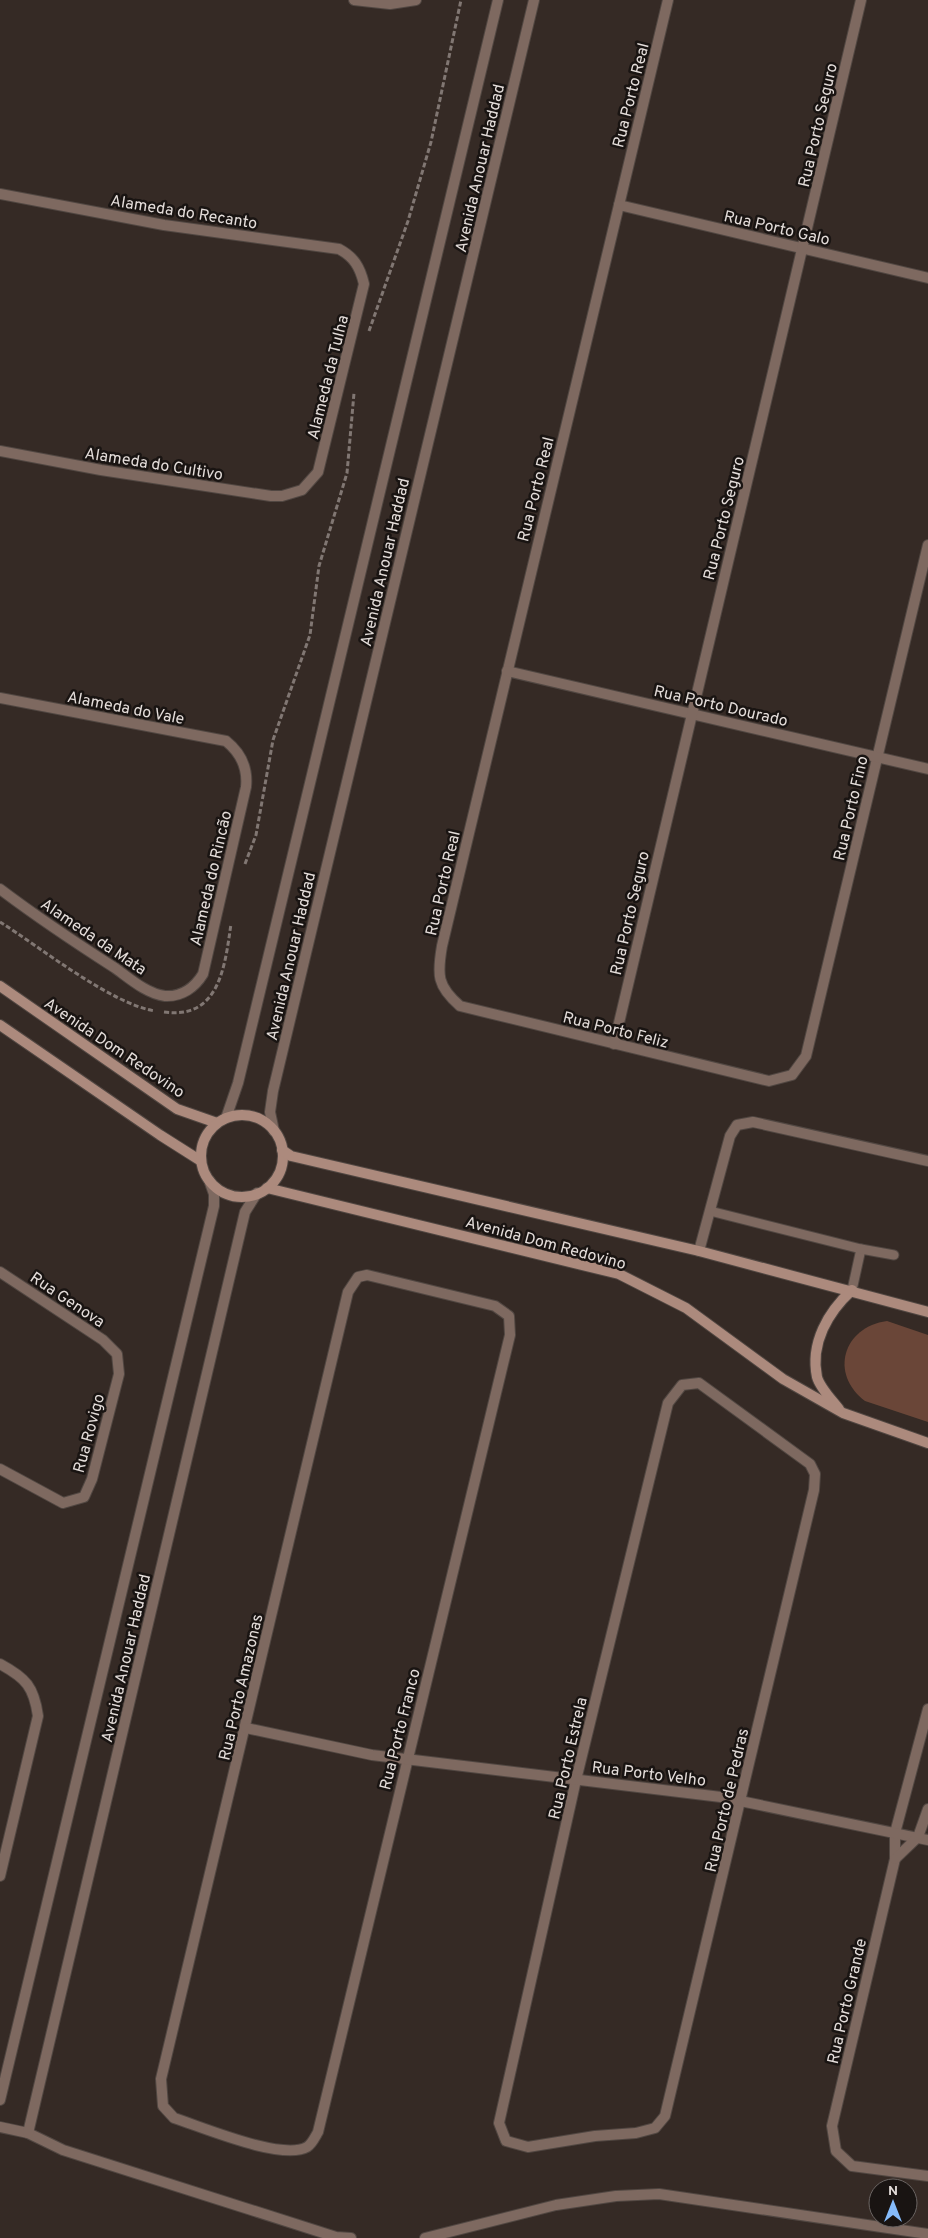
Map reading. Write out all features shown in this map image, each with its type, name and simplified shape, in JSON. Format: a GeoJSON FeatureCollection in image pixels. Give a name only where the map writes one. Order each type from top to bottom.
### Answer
{"type":"FeatureCollection","features":[{"type":"Feature","properties":{"kind":"street"},"geometry":{"type":"LineString","coordinates":[[354,0],[400,4],[416,0]]}},
{"type":"Feature","properties":{"kind":"street","name":"Avenida Anouar Haddad"},"geometry":{"type":"LineString","coordinates":[[222,1121],[238,1083],[498,0]]}},
{"type":"Feature","properties":{"kind":"street","name":"Avenida Anouar Haddad"},"geometry":{"type":"LineString","coordinates":[[274,1131],[270,1112],[272,1091],[534,0]]}},
{"type":"Feature","properties":{"kind":"street","name":"Rua Porto Real"},"geometry":{"type":"LineString","coordinates":[[442,986],[438,972],[442,946],[668,0]]}},
{"type":"Feature","properties":{"kind":"street","name":"Rua Porto Seguro"},"geometry":{"type":"LineString","coordinates":[[614,1044],[690,714],[804,249],[861,0]]}},
{"type":"Feature","properties":{"kind":"street","name":"Alameda do Recanto"},"geometry":{"type":"LineString","coordinates":[[0,194],[164,225],[331,248],[346,253],[358,266]]}},
{"type":"Feature","properties":{"kind":"street","name":"Rua Porto Galo"},"geometry":{"type":"LineString","coordinates":[[619,205],[928,278]]}},
{"type":"Feature","properties":{"kind":"street","name":"Alameda da Tulha"},"geometry":{"type":"LineString","coordinates":[[302,490],[318,472],[330,425],[363,293],[364,284],[358,266]]}},
{"type":"Feature","properties":{"kind":"street","name":"Alameda do Cultivo"},"geometry":{"type":"LineString","coordinates":[[0,451],[110,472],[271,496],[282,496],[302,490]]}},
{"type":"Feature","properties":{"kind":"street","name":"Rua Porto Fino"},"geometry":{"type":"LineString","coordinates":[[792,1075],[806,1056],[928,545]]}},
{"type":"Feature","properties":{"kind":"street","name":"Rua Porto Dourado"},"geometry":{"type":"LineString","coordinates":[[507,671],[928,769]]}},
{"type":"Feature","properties":{"kind":"street","name":"Alameda do Vale"},"geometry":{"type":"LineString","coordinates":[[0,698],[226,741],[240,755]]}},
{"type":"Feature","properties":{"kind":"street","name":"Alameda do Rincão"},"geometry":{"type":"LineString","coordinates":[[177,995],[192,987],[203,974],[246,787],[246,771],[240,755]]}},
{"type":"Feature","properties":{"kind":"street","name":"Alameda da Mata"},"geometry":{"type":"LineString","coordinates":[[0,889],[71,940],[137,983],[158,994],[177,995]]}},
{"type":"Feature","properties":{"kind":"street","name":"Avenida Dom Redovino"},"geometry":{"type":"LineString","coordinates":[[0,986],[177,1109],[222,1121],[236,1115],[252,1117],[267,1123],[274,1131]]}},
{"type":"Feature","properties":{"kind":"street","name":"Rua Porto Feliz"},"geometry":{"type":"LineString","coordinates":[[442,986],[447,995],[460,1006],[769,1081],[792,1075]]}},
{"type":"Feature","properties":{"kind":"street"},"geometry":{"type":"LineString","coordinates":[[0,1025],[201,1161]]}},
{"type":"Feature","properties":{"kind":"street"},"geometry":{"type":"LineString","coordinates":[[209,1180],[201,1161],[204,1140],[222,1121]]}},
{"type":"Feature","properties":{"kind":"street"},"geometry":{"type":"LineString","coordinates":[[699,1251],[730,1136],[737,1125],[753,1122],[928,1162]]}},
{"type":"Feature","properties":{"kind":"street"},"geometry":{"type":"LineString","coordinates":[[262,1191],[279,1171],[282,1150],[274,1131]]}},
{"type":"Feature","properties":{"kind":"street","name":"Avenida Dom Redovino"},"geometry":{"type":"LineString","coordinates":[[282,1150],[290,1156],[699,1251],[927,1310]]}},
{"type":"Feature","properties":{"kind":"street","name":"Avenida Anouar Haddad"},"geometry":{"type":"LineString","coordinates":[[0,2100],[214,1206],[214,1194],[209,1180]]}},
{"type":"Feature","properties":{"kind":"street","name":"Avenida Dom Redovino"},"geometry":{"type":"LineString","coordinates":[[209,1180],[226,1193],[236,1196],[262,1191],[620,1274],[686,1308],[783,1379],[843,1413],[928,1443]]}},
{"type":"Feature","properties":{"kind":"street","name":"Avenida Anouar Haddad"},"geometry":{"type":"LineString","coordinates":[[28,2133],[245,1212],[262,1191]]}},
{"type":"Feature","properties":{"kind":"street","name":"Rua Genova"},"geometry":{"type":"LineString","coordinates":[[0,1272],[102,1340],[117,1354]]}},
{"type":"Feature","properties":{"kind":"street","name":"Rua Porto Franco"},"geometry":{"type":"LineString","coordinates":[[309,2146],[318,2132],[510,1335],[509,1316],[495,1306],[367,1275],[358,1277]]}},
{"type":"Feature","properties":{"kind":"street","name":"Rua Porto Amazonas"},"geometry":{"type":"LineString","coordinates":[[309,2146],[297,2151],[273,2150],[174,2118],[163,2106],[161,2080],[348,1292],[358,1277]]}},
{"type":"Feature","properties":{"kind":"street"},"geometry":{"type":"LineString","coordinates":[[843,1413],[817,1378],[817,1355],[821,1331],[837,1303],[852,1290]]}},
{"type":"Feature","properties":{"kind":"street","name":"Rua Rovigo"},"geometry":{"type":"LineString","coordinates":[[0,1469],[63,1503],[84,1497],[92,1479],[119,1374],[117,1354]]}},
{"type":"Feature","properties":{"kind":"street","name":"Rua Porto de Pedras"},"geometry":{"type":"LineString","coordinates":[[655,2128],[665,2116],[814,1490],[815,1474],[810,1464],[790,1448],[699,1383],[682,1385]]}},
{"type":"Feature","properties":{"kind":"street","name":"Rua Porto Estrela"},"geometry":{"type":"LineString","coordinates":[[655,2128],[636,2133],[596,2136],[528,2147],[506,2141],[499,2123],[576,1780],[668,1403],[682,1385]]}},
{"type":"Feature","properties":{"kind":"street"},"geometry":{"type":"LineString","coordinates":[[0,1664],[17,1673],[35,1695],[38,1716],[0,1876]]}},
{"type":"Feature","properties":{"kind":"street","name":"Rua Porto Grande"},"geometry":{"type":"LineString","coordinates":[[928,1709],[895,1833],[895,1859],[832,2126],[836,2151],[852,2166],[928,2176]]}},
{"type":"Feature","properties":{"kind":"street","name":"Rua Porto Velho"},"geometry":{"type":"LineString","coordinates":[[246,1728],[372,1755],[741,1801],[923,1839]]}},
{"type":"Feature","properties":{"kind":"street"},"geometry":{"type":"LineString","coordinates":[[895,1859],[923,1839],[928,1808]]}},
{"type":"Feature","properties":{"kind":"street"},"geometry":{"type":"LineString","coordinates":[[0,2126],[28,2133],[63,2150],[336,2237],[351,2238]]}},
{"type":"Feature","properties":{"kind":"street"},"geometry":{"type":"LineString","coordinates":[[426,2238],[556,2205],[616,2196],[659,2194],[928,2234]]}},
{"type":"Feature","properties":{"kind":"lane"},"geometry":{"type":"LineString","coordinates":[[710,1211],[861,1249],[894,1255]]}},
{"type":"Feature","properties":{"kind":"lane"},"geometry":{"type":"LineString","coordinates":[[852,1290],[861,1249]]}},
{"type":"Feature","properties":{"kind":"path"},"geometry":{"type":"LineString","coordinates":[[369,332],[408,221],[432,142],[461,0]]}},
{"type":"Feature","properties":{"kind":"path"},"geometry":{"type":"LineString","coordinates":[[243,868],[256,836],[269,772],[273,740],[310,634],[319,566],[347,473],[355,384]]}},
{"type":"Feature","properties":{"kind":"path"},"geometry":{"type":"LineString","coordinates":[[0,922],[98,986],[127,1002],[146,1009],[177,1014],[204,1004],[218,987],[232,923]]}},
{"type":"Feature","properties":{"kind":"shaded area"},"geometry":{"type":"Polygon","coordinates":[[[887,1321],[928,1335],[928,1422],[865,1401],[854,1390],[847,1378],[846,1353],[851,1342],[860,1332],[872,1325],[887,1321]]]}}]}
